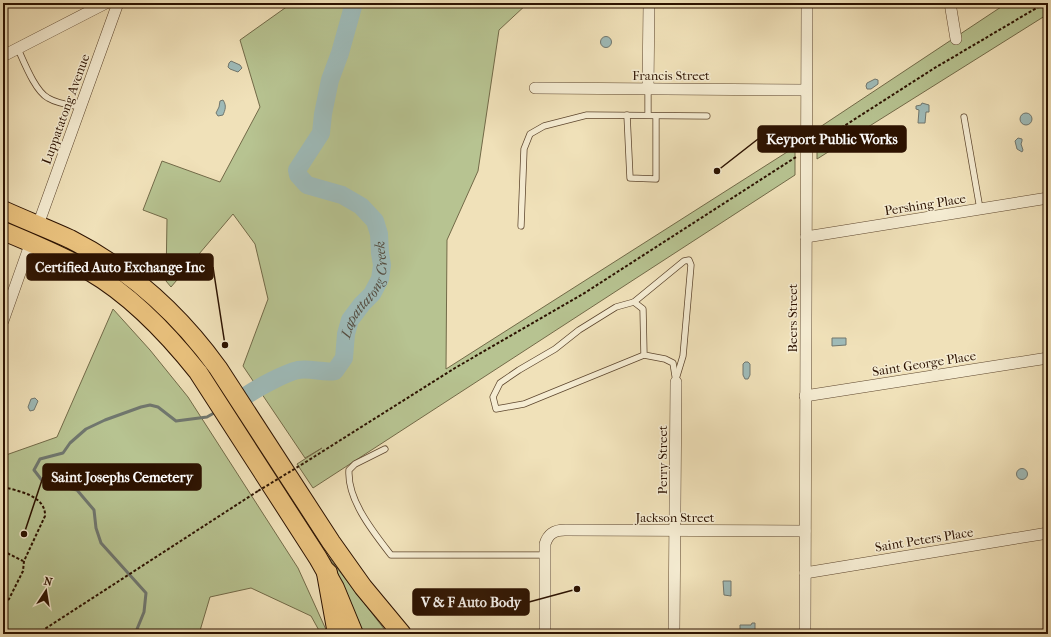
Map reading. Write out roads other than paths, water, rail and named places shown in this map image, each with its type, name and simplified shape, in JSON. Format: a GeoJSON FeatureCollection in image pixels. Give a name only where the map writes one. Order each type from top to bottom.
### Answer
{"type":"FeatureCollection","features":[{"type":"Feature","properties":{"kind":"highway"},"geometry":{"type":"LineString","coordinates":[[3,210],[70,240],[102,258],[160,301],[200,345],[228,382],[338,552],[402,634]]}},
{"type":"Feature","properties":{"kind":"highway"},"geometry":{"type":"LineString","coordinates":[[3,231],[31,242],[89,271],[110,285],[154,321],[179,349],[198,372],[327,572],[354,634]]}},
{"type":"Feature","properties":{"kind":"highway"},"geometry":{"type":"LineString","coordinates":[[327,572],[338,634]]}},
{"type":"Feature","properties":{"kind":"street"},"geometry":{"type":"LineString","coordinates":[[3,56],[106,3]]}},
{"type":"Feature","properties":{"kind":"street","name":"Luppatatong Avenue"},"geometry":{"type":"LineString","coordinates":[[38,225],[118,3]]}},
{"type":"Feature","properties":{"kind":"street"},"geometry":{"type":"LineString","coordinates":[[648,89],[649,3]]}},
{"type":"Feature","properties":{"kind":"street","name":"Beers Street"},"geometry":{"type":"LineString","coordinates":[[805,634],[807,3]]}},
{"type":"Feature","properties":{"kind":"street"},"geometry":{"type":"LineString","coordinates":[[950,3],[956,39]]}},
{"type":"Feature","properties":{"kind":"street","name":"Francis Street"},"geometry":{"type":"LineString","coordinates":[[535,88],[806,90]]}},
{"type":"Feature","properties":{"kind":"street","name":"Pershing Place"},"geometry":{"type":"LineString","coordinates":[[806,237],[1048,198]]}},
{"type":"Feature","properties":{"kind":"street"},"geometry":{"type":"LineString","coordinates":[[3,321],[31,242]]}},
{"type":"Feature","properties":{"kind":"street","name":"Saint George Place"},"geometry":{"type":"LineString","coordinates":[[805,396],[1048,358]]}},
{"type":"Feature","properties":{"kind":"street","name":"Perry Street"},"geometry":{"type":"LineString","coordinates":[[674,634],[676,382]]}},
{"type":"Feature","properties":{"kind":"street","name":"Jackson Street"},"geometry":{"type":"LineString","coordinates":[[545,555],[545,544],[547,538],[552,532],[560,530],[805,531]]}},
{"type":"Feature","properties":{"kind":"street","name":"Saint Peters Place"},"geometry":{"type":"LineString","coordinates":[[805,573],[1048,533]]}},
{"type":"Feature","properties":{"kind":"street"},"geometry":{"type":"LineString","coordinates":[[545,555],[545,634]]}},
{"type":"Feature","properties":{"kind":"lane"},"geometry":{"type":"LineString","coordinates":[[18,49],[39,91],[47,98],[81,107]]}},
{"type":"Feature","properties":{"kind":"lane"},"geometry":{"type":"LineString","coordinates":[[648,89],[648,115]]}},
{"type":"Feature","properties":{"kind":"lane"},"geometry":{"type":"LineString","coordinates":[[521,226],[524,149],[530,134],[544,126],[587,115],[707,116]]}},
{"type":"Feature","properties":{"kind":"lane"},"geometry":{"type":"LineString","coordinates":[[627,115],[630,178],[656,179],[656,116]]}},
{"type":"Feature","properties":{"kind":"lane"},"geometry":{"type":"LineString","coordinates":[[964,117],[980,209]]}},
{"type":"Feature","properties":{"kind":"lane"},"geometry":{"type":"LineString","coordinates":[[689,260],[691,265],[683,356],[676,382],[673,363],[665,359],[644,355],[524,404],[496,409],[493,398],[500,383],[555,349],[579,330],[616,306],[634,302],[684,261],[689,260]]}},
{"type":"Feature","properties":{"kind":"lane"},"geometry":{"type":"LineString","coordinates":[[634,302],[643,309],[644,355]]}},
{"type":"Feature","properties":{"kind":"lane"},"geometry":{"type":"LineString","coordinates":[[385,449],[355,464],[349,470],[349,475],[354,496],[366,522],[391,556],[545,555]]}},
{"type":"Feature","properties":{"kind":"water"},"geometry":{"type":"Polygon","coordinates":[[[606,36],[610,38],[612,42],[610,46],[606,48],[602,46],[600,42],[602,38],[606,36]]]}},
{"type":"Feature","properties":{"kind":"water"},"geometry":{"type":"Polygon","coordinates":[[[231,61],[240,65],[242,68],[238,72],[228,67],[231,61]]]}},
{"type":"Feature","properties":{"kind":"water"},"geometry":{"type":"Polygon","coordinates":[[[875,79],[878,80],[878,84],[871,89],[867,89],[867,83],[875,79]]]}},
{"type":"Feature","properties":{"kind":"water"},"geometry":{"type":"Polygon","coordinates":[[[223,100],[225,106],[223,115],[218,116],[216,113],[220,101],[223,100]]]}},
{"type":"Feature","properties":{"kind":"water"},"geometry":{"type":"Polygon","coordinates":[[[922,103],[929,105],[929,112],[926,112],[925,123],[918,123],[919,110],[916,109],[916,106],[921,105],[922,103]]]}},
{"type":"Feature","properties":{"kind":"water"},"geometry":{"type":"Polygon","coordinates":[[[1024,113],[1028,113],[1032,119],[1028,125],[1024,125],[1020,121],[1020,117],[1024,113]]]}},
{"type":"Feature","properties":{"kind":"water"},"geometry":{"type":"Polygon","coordinates":[[[1018,138],[1022,139],[1022,152],[1017,149],[1015,141],[1018,138]]]}},
{"type":"Feature","properties":{"kind":"water"},"geometry":{"type":"Polygon","coordinates":[[[832,338],[846,338],[846,345],[832,346],[832,338]]]}},
{"type":"Feature","properties":{"kind":"water"},"geometry":{"type":"Polygon","coordinates":[[[745,362],[750,364],[750,375],[748,379],[745,379],[743,375],[743,364],[745,362]]]}},
{"type":"Feature","properties":{"kind":"water"},"geometry":{"type":"Polygon","coordinates":[[[35,398],[38,401],[34,410],[30,411],[28,407],[31,399],[35,398]]]}},
{"type":"Feature","properties":{"kind":"water"},"geometry":{"type":"Polygon","coordinates":[[[1022,468],[1026,470],[1028,474],[1026,478],[1022,480],[1018,478],[1016,474],[1018,470],[1022,468]]]}},
{"type":"Feature","properties":{"kind":"water"},"geometry":{"type":"Polygon","coordinates":[[[723,581],[731,581],[731,596],[724,595],[723,581]]]}},
{"type":"Feature","properties":{"kind":"water"},"geometry":{"type":"Polygon","coordinates":[[[752,623],[755,623],[755,632],[740,632],[740,625],[751,625],[752,623]]]}},
{"type":"Feature","properties":{"kind":"waterway","name":"Lapattatong Creek"},"geometry":{"type":"LineString","coordinates":[[247,395],[286,374],[298,370],[335,371],[344,358],[346,334],[350,320],[372,294],[380,279],[382,265],[379,234],[375,221],[361,206],[342,195],[307,185],[298,175],[297,170],[321,133],[323,114],[330,80],[340,53],[354,3]]}},
{"type":"Feature","properties":{"kind":"waterway","name":"Lapattatong Creek"},"geometry":{"type":"LineString","coordinates":[[135,634],[144,612],[146,593],[101,543],[96,528],[94,510],[77,490],[44,483],[34,470],[40,459],[63,453],[70,443],[86,429],[105,420],[141,407],[150,405],[158,407],[176,421],[207,417],[214,413]]}},
{"type":"Feature","properties":{"kind":"place","name":"Keyport Public Works"},"geometry":{"type":"Point","coordinates":[717,171]}},
{"type":"Feature","properties":{"kind":"place","name":"Certified Auto Exchange Inc"},"geometry":{"type":"Point","coordinates":[225,345]}},
{"type":"Feature","properties":{"kind":"place","name":"Saint Josephs Cemetery"},"geometry":{"type":"Point","coordinates":[24,534]}},
{"type":"Feature","properties":{"kind":"place","name":"V & F Auto Body"},"geometry":{"type":"Point","coordinates":[577,589]}}]}
